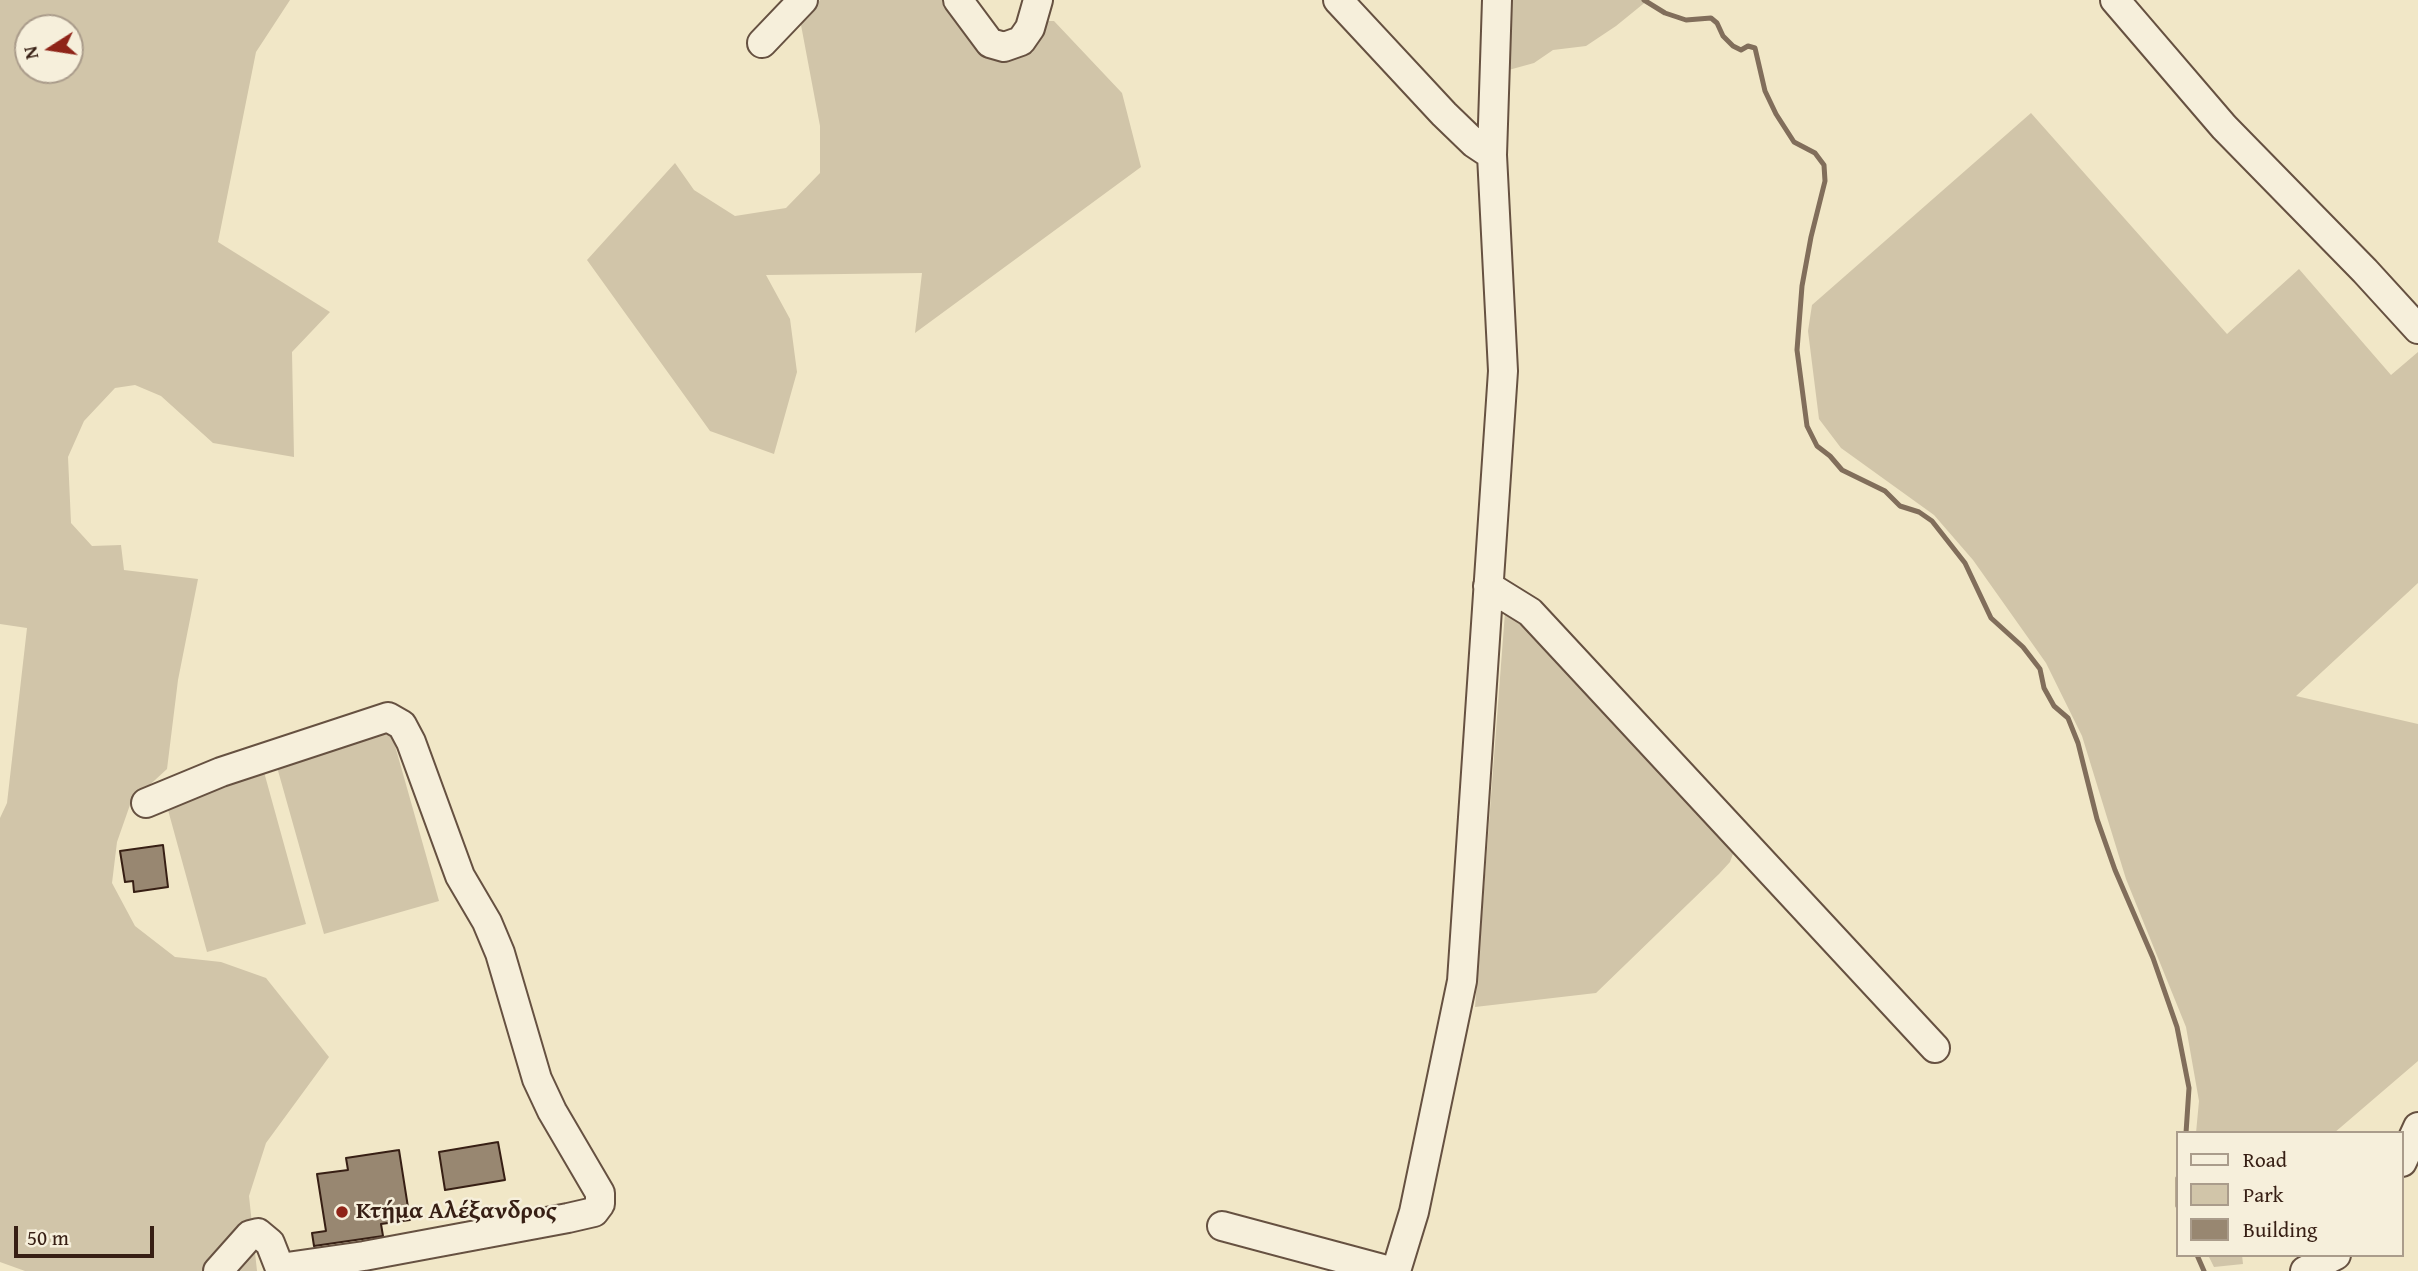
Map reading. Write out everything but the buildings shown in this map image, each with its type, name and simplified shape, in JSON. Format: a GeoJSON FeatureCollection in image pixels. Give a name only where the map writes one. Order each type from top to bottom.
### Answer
{"type":"FeatureCollection","features":[{"type":"Feature","properties":{"kind":"street"},"geometry":{"type":"LineString","coordinates":[[762,43],[803,0]]}},
{"type":"Feature","properties":{"kind":"street"},"geometry":{"type":"LineString","coordinates":[[958,0],[990,43],[1004,47],[1021,41],[1030,28],[1038,0]]}},
{"type":"Feature","properties":{"kind":"street"},"geometry":{"type":"LineString","coordinates":[[1338,0],[1444,114],[1474,143],[1492,155]]}},
{"type":"Feature","properties":{"kind":"street"},"geometry":{"type":"LineString","coordinates":[[1396,1271],[1414,1212],[1462,981],[1503,371],[1492,155],[1497,0]]}},
{"type":"Feature","properties":{"kind":"street"},"geometry":{"type":"LineString","coordinates":[[2115,0],[2224,127],[2418,329]]}},
{"type":"Feature","properties":{"kind":"street"},"geometry":{"type":"LineString","coordinates":[[1488,586],[1530,612],[1936,1048]]}},
{"type":"Feature","properties":{"kind":"street"},"geometry":{"type":"LineString","coordinates":[[146,803],[220,772],[388,717],[402,725],[411,742],[460,876],[487,922],[499,953],[537,1079],[552,1111],[600,1193],[600,1204],[594,1212],[568,1219],[281,1269],[270,1243],[257,1233],[250,1235],[218,1271]]}},
{"type":"Feature","properties":{"kind":"street"},"geometry":{"type":"LineString","coordinates":[[2404,1158],[2418,1127]]}},
{"type":"Feature","properties":{"kind":"street"},"geometry":{"type":"LineString","coordinates":[[1222,1226],[1390,1271]]}},
{"type":"Feature","properties":{"kind":"street"},"geometry":{"type":"LineString","coordinates":[[2305,1271],[2332,1257]]}},
{"type":"Feature","properties":{"kind":"green space"},"geometry":{"type":"Polygon","coordinates":[[[0,0],[290,0],[256,52],[218,242],[330,312],[292,352],[294,457],[213,443],[161,396],[135,385],[115,388],[84,421],[68,457],[71,523],[92,546],[121,545],[124,570],[198,579],[178,680],[167,769],[131,802],[117,842],[112,883],[135,926],[175,957],[221,962],[266,978],[329,1057],[266,1143],[249,1196],[257,1271],[25,1271],[0,1262],[0,818],[7,803],[27,628],[0,624],[0,0]]]}},
{"type":"Feature","properties":{"kind":"green space"},"geometry":{"type":"Polygon","coordinates":[[[820,0],[945,0],[982,48],[1040,21],[1054,21],[1122,93],[1141,167],[915,333],[922,273],[766,275],[790,319],[797,372],[774,454],[710,431],[587,260],[675,163],[694,190],[735,216],[786,208],[820,173],[820,126],[801,25],[820,0]]]}},
{"type":"Feature","properties":{"kind":"green space"},"geometry":{"type":"Polygon","coordinates":[[[1508,0],[1648,0],[1586,46],[1553,50],[1534,63],[1505,71],[1508,0]]]}},
{"type":"Feature","properties":{"kind":"green space"},"geometry":{"type":"Polygon","coordinates":[[[2031,113],[2227,334],[2299,269],[2391,375],[2418,352],[2418,583],[2296,696],[2418,724],[2418,1061],[2336,1131],[2196,1131],[2199,1101],[2186,1027],[2126,879],[2082,736],[2046,663],[1973,560],[1934,515],[1841,448],[1819,419],[1808,331],[1812,305],[2031,113]]]}},
{"type":"Feature","properties":{"kind":"green space"},"geometry":{"type":"Polygon","coordinates":[[[1505,612],[1520,616],[1734,851],[1730,862],[1719,874],[1596,993],[1475,1007],[1505,612]]]}},
{"type":"Feature","properties":{"kind":"green space"},"geometry":{"type":"Polygon","coordinates":[[[390,728],[439,901],[324,934],[275,760],[390,728]]]}},
{"type":"Feature","properties":{"kind":"green space"},"geometry":{"type":"Polygon","coordinates":[[[264,772],[306,924],[207,952],[165,799],[264,772]]]}},
{"type":"Feature","properties":{"kind":"green space"},"geometry":{"type":"Polygon","coordinates":[[[2209,1257],[2242,1257],[2243,1264],[2214,1267],[2209,1257]]]}},
{"type":"Feature","properties":{"kind":"waterway"},"geometry":{"type":"LineString","coordinates":[[1644,0],[1665,13],[1686,20],[1711,18],[1733,46],[1741,50],[1748,46],[1755,48],[1765,91],[1776,114],[1794,142],[1815,153],[1824,165],[1825,181],[1802,286],[1797,350],[1807,426],[1817,446],[1842,470],[1885,491],[1900,506],[1919,512],[1932,521],[1965,563],[1991,618],[2023,647],[2040,669],[2044,688],[2054,706],[2068,718],[2078,743],[2097,819],[2115,870],[2153,958],[2177,1027],[2189,1088],[2186,1131]]}},
{"type":"Feature","properties":{"kind":"waterway"},"geometry":{"type":"LineString","coordinates":[[2198,1257],[2204,1271]]}},
{"type":"Feature","properties":{"kind":"place","name":"Κτήμα Αλέξανδρος"},"geometry":{"type":"Point","coordinates":[342,1212]}}]}
